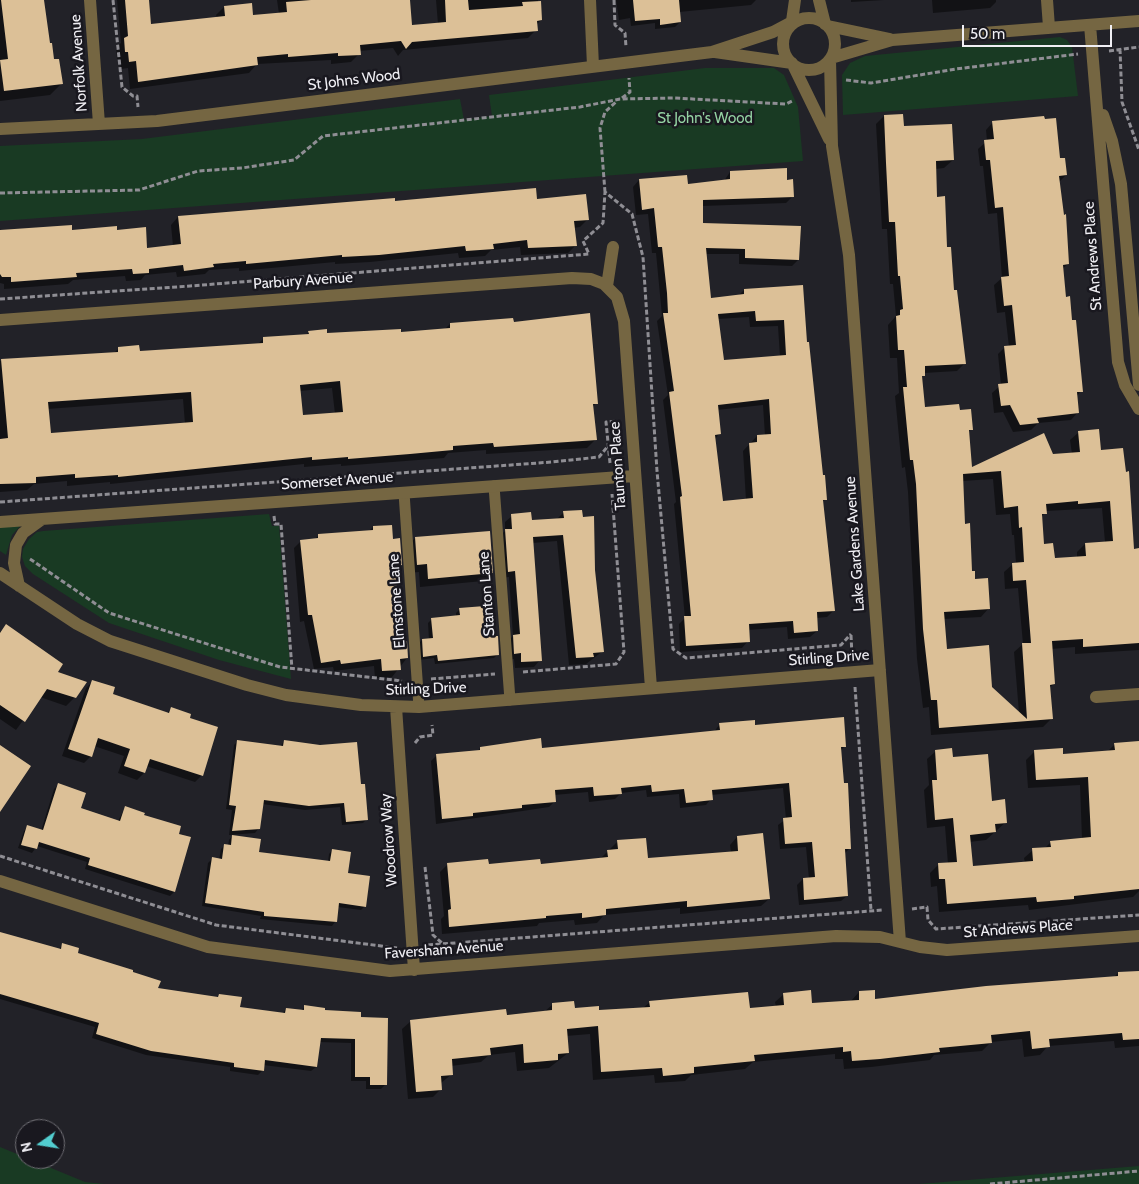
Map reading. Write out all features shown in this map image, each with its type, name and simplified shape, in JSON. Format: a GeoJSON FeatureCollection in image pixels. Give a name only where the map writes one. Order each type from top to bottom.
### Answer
{"type":"FeatureCollection","features":[{"type":"Feature","properties":{"kind":"street","name":"Norfolk Avenue"},"geometry":{"type":"LineString","coordinates":[[90,0],[100,124]]}},
{"type":"Feature","properties":{"kind":"street"},"geometry":{"type":"LineString","coordinates":[[590,0],[593,66]]}},
{"type":"Feature","properties":{"kind":"street"},"geometry":{"type":"LineString","coordinates":[[795,0],[791,22],[784,35],[783,45],[786,55],[793,64],[801,68],[816,70],[830,59],[892,40],[1139,21]]}},
{"type":"Feature","properties":{"kind":"street"},"geometry":{"type":"LineString","coordinates":[[819,0],[835,45],[830,59]]}},
{"type":"Feature","properties":{"kind":"street"},"geometry":{"type":"LineString","coordinates":[[1047,0],[1049,27]]}},
{"type":"Feature","properties":{"kind":"street"},"geometry":{"type":"LineString","coordinates":[[791,22],[810,18],[827,25],[892,40]]}},
{"type":"Feature","properties":{"kind":"street","name":"St Johns Wood"},"geometry":{"type":"LineString","coordinates":[[0,129],[139,122],[712,52],[772,32],[791,22]]}},
{"type":"Feature","properties":{"kind":"street","name":"St Andrews Place"},"geometry":{"type":"LineString","coordinates":[[1090,25],[1118,362],[1125,385],[1139,409]]}},
{"type":"Feature","properties":{"kind":"street","name":"St Johns Wood"},"geometry":{"type":"LineString","coordinates":[[712,52],[793,64]]}},
{"type":"Feature","properties":{"kind":"street","name":"Lake Gardens Avenue"},"geometry":{"type":"LineString","coordinates":[[830,59],[832,146],[849,255],[900,942]]}},
{"type":"Feature","properties":{"kind":"street","name":"Lake Gardens Avenue"},"geometry":{"type":"LineString","coordinates":[[793,64],[809,94],[832,146]]}},
{"type":"Feature","properties":{"kind":"street","name":"St Andrews Place"},"geometry":{"type":"LineString","coordinates":[[1097,96],[1112,141],[1121,184],[1139,385]]}},
{"type":"Feature","properties":{"kind":"street"},"geometry":{"type":"LineString","coordinates":[[607,286],[613,247]]}},
{"type":"Feature","properties":{"kind":"street","name":"Parbury Avenue"},"geometry":{"type":"LineString","coordinates":[[0,320],[572,278],[591,279],[607,286]]}},
{"type":"Feature","properties":{"kind":"street","name":"Taunton Place"},"geometry":{"type":"LineString","coordinates":[[607,286],[617,297],[623,313],[651,688]]}},
{"type":"Feature","properties":{"kind":"street","name":"Somerset Avenue"},"geometry":{"type":"LineString","coordinates":[[0,522],[634,476]]}},
{"type":"Feature","properties":{"kind":"street"},"geometry":{"type":"LineString","coordinates":[[19,586],[14,563],[15,548],[23,533],[42,519]]}},
{"type":"Feature","properties":{"kind":"street","name":"Stirling Drive"},"geometry":{"type":"LineString","coordinates":[[0,572],[102,638],[219,677],[286,695],[361,705],[419,707],[880,670]]}},
{"type":"Feature","properties":{"kind":"street"},"geometry":{"type":"LineString","coordinates":[[1096,697],[1139,694]]}},
{"type":"Feature","properties":{"kind":"street","name":"Woodrow Way"},"geometry":{"type":"LineString","coordinates":[[396,707],[414,970]]}},
{"type":"Feature","properties":{"kind":"street","name":"Faversham Avenue"},"geometry":{"type":"LineString","coordinates":[[0,881],[208,947],[372,970],[414,970],[836,936],[868,936],[900,942]]}},
{"type":"Feature","properties":{"kind":"street","name":"St Andrews Place"},"geometry":{"type":"LineString","coordinates":[[900,942],[920,947],[956,950],[1139,936]]}},
{"type":"Feature","properties":{"kind":"lane","name":"Stanton Lane"},"geometry":{"type":"LineString","coordinates":[[494,486],[510,700]]}},
{"type":"Feature","properties":{"kind":"lane","name":"Elmstone Lane"},"geometry":{"type":"LineString","coordinates":[[404,493],[419,707]]}},
{"type":"Feature","properties":{"kind":"path"},"geometry":{"type":"LineString","coordinates":[[113,0],[122,87],[133,96],[137,96],[139,122]]}},
{"type":"Feature","properties":{"kind":"path"},"geometry":{"type":"LineString","coordinates":[[830,86],[843,80],[871,83],[956,69],[1139,47]]}},
{"type":"Feature","properties":{"kind":"path"},"geometry":{"type":"LineString","coordinates":[[1120,49],[1122,102],[1139,150]]}},
{"type":"Feature","properties":{"kind":"path"},"geometry":{"type":"LineString","coordinates":[[0,193],[140,190],[198,172],[294,160],[323,136],[580,107],[620,99],[674,98],[786,104],[809,94]]}},
{"type":"Feature","properties":{"kind":"path"},"geometry":{"type":"LineString","coordinates":[[605,192],[600,136],[601,122],[608,108],[620,99]]}},
{"type":"Feature","properties":{"kind":"path"},"geometry":{"type":"LineString","coordinates":[[0,299],[190,286],[589,254]]}},
{"type":"Feature","properties":{"kind":"path"},"geometry":{"type":"LineString","coordinates":[[0,502],[552,462],[599,457],[608,445],[624,652],[616,664]]}},
{"type":"Feature","properties":{"kind":"path"},"geometry":{"type":"LineString","coordinates":[[657,471],[673,649],[686,658],[725,655],[841,645],[851,634],[871,910]]}},
{"type":"Feature","properties":{"kind":"path"},"geometry":{"type":"LineString","coordinates":[[271,481],[275,524],[281,524],[292,669]]}},
{"type":"Feature","properties":{"kind":"path"},"geometry":{"type":"LineString","coordinates":[[15,548],[109,613],[280,667],[400,681],[417,680]]}},
{"type":"Feature","properties":{"kind":"path"},"geometry":{"type":"LineString","coordinates":[[411,748],[420,736],[433,735],[432,725]]}},
{"type":"Feature","properties":{"kind":"path"},"geometry":{"type":"LineString","coordinates":[[0,856],[216,925],[397,948],[927,907],[928,920],[936,929],[1049,923],[1139,915]]}},
{"type":"Feature","properties":{"kind":"path"},"geometry":{"type":"LineString","coordinates":[[425,866],[433,935],[444,944]]}},
{"type":"Feature","properties":{"kind":"path"},"geometry":{"type":"LineString","coordinates":[[990,1184],[1139,1171]]}},
{"type":"Feature","properties":{"kind":"green space"},"geometry":{"type":"Polygon","coordinates":[[[1060,37],[1067,40],[1072,47],[1078,96],[843,115],[842,75],[850,63],[865,56],[1060,37]]]}},
{"type":"Feature","properties":{"kind":"green space","name":"St John's Wood"},"geometry":{"type":"Polygon","coordinates":[[[705,68],[774,68],[784,75],[798,107],[803,161],[0,221],[0,146],[142,139],[460,99],[464,120],[492,116],[489,95],[705,68]]]}},
{"type":"Feature","properties":{"kind":"green space"},"geometry":{"type":"Polygon","coordinates":[[[269,514],[272,526],[279,526],[291,679],[219,660],[109,623],[33,574],[25,566],[22,557],[23,549],[29,539],[37,532],[269,514]]]}},
{"type":"Feature","properties":{"kind":"green space"},"geometry":{"type":"Polygon","coordinates":[[[0,523],[23,523],[12,535],[6,555],[0,551],[0,523]]]}},
{"type":"Feature","properties":{"kind":"green space"},"geometry":{"type":"Polygon","coordinates":[[[0,1147],[15,1153],[15,1169],[53,1169],[85,1182],[105,1184],[0,1184],[0,1147]]]}},
{"type":"Feature","properties":{"kind":"green space"},"geometry":{"type":"Polygon","coordinates":[[[1139,1166],[1139,1184],[919,1184],[1139,1166]]]}},
{"type":"Feature","properties":{"kind":"building"},"geometry":{"type":"Polygon","coordinates":[[[1,0],[44,0],[50,43],[52,43],[54,59],[59,59],[63,84],[4,91],[0,60],[8,59],[1,0]]]}},
{"type":"Feature","properties":{"kind":"building"},"geometry":{"type":"Polygon","coordinates":[[[125,0],[149,0],[151,24],[225,16],[224,6],[252,3],[253,15],[287,12],[286,2],[311,0],[410,0],[412,25],[446,22],[445,0],[468,0],[469,10],[523,6],[522,2],[541,1],[542,20],[537,21],[538,31],[412,42],[406,49],[401,41],[360,45],[361,55],[338,56],[338,53],[288,57],[288,54],[257,57],[258,65],[138,82],[136,61],[129,62],[128,52],[125,52],[124,38],[128,36],[125,0]]]}},
{"type":"Feature","properties":{"kind":"building"},"geometry":{"type":"Polygon","coordinates":[[[633,0],[679,0],[681,22],[660,25],[660,19],[635,21],[633,0]]]}},
{"type":"Feature","properties":{"kind":"building"},"geometry":{"type":"Polygon","coordinates":[[[903,114],[904,126],[952,124],[954,160],[936,161],[937,197],[945,196],[947,247],[951,247],[954,290],[957,290],[966,364],[925,366],[925,376],[922,376],[925,407],[959,404],[960,410],[971,409],[973,430],[969,430],[972,467],[1044,433],[1053,454],[1080,452],[1078,431],[1099,429],[1101,450],[1123,448],[1126,472],[1129,471],[1134,549],[1139,548],[1139,643],[1083,647],[1083,639],[1052,641],[1055,684],[1050,685],[1053,719],[939,728],[937,700],[931,700],[923,629],[916,484],[913,460],[910,460],[903,387],[907,387],[904,350],[898,350],[896,316],[900,315],[900,310],[903,309],[900,276],[898,276],[895,222],[889,222],[884,115],[903,114]],[[1001,471],[963,474],[965,524],[970,523],[972,571],[975,571],[975,579],[988,578],[990,609],[944,612],[947,649],[989,645],[992,687],[1027,719],[1022,643],[1031,643],[1026,580],[1013,581],[1012,563],[1024,562],[1022,527],[1019,528],[1018,506],[1004,508],[1001,471]],[[1078,501],[1046,504],[1047,514],[1042,514],[1044,544],[1053,543],[1055,558],[1086,556],[1085,543],[1113,541],[1110,501],[1078,504],[1078,501]]]}},
{"type":"Feature","properties":{"kind":"building"},"geometry":{"type":"Polygon","coordinates":[[[1044,116],[1045,119],[1056,118],[1060,158],[1065,158],[1067,175],[1059,176],[1064,215],[1066,214],[1069,264],[1063,265],[1066,297],[1070,296],[1072,320],[1076,320],[1083,392],[1077,392],[1079,413],[1037,418],[1039,423],[1020,425],[1010,405],[1001,406],[998,384],[1008,383],[1004,346],[1016,345],[1012,305],[1004,306],[1001,277],[1009,276],[1003,207],[995,208],[990,160],[986,160],[984,140],[994,139],[992,121],[1044,116]]]}},
{"type":"Feature","properties":{"kind":"building"},"geometry":{"type":"Polygon","coordinates":[[[787,168],[787,180],[793,179],[794,197],[703,200],[703,223],[801,226],[799,260],[745,258],[745,249],[706,248],[711,298],[744,294],[744,289],[803,285],[807,342],[809,342],[823,475],[825,475],[827,500],[823,500],[835,611],[817,612],[818,631],[794,633],[793,621],[749,624],[750,642],[686,646],[684,616],[691,616],[680,497],[682,496],[669,392],[674,391],[663,313],[668,313],[667,293],[662,247],[658,247],[654,208],[642,210],[639,179],[687,175],[688,184],[730,179],[730,171],[787,168]],[[755,311],[718,314],[724,360],[786,355],[784,320],[756,321],[755,311]],[[769,399],[718,405],[721,434],[715,435],[723,501],[753,498],[749,443],[757,442],[757,435],[771,434],[769,399]]]}},
{"type":"Feature","properties":{"kind":"building"},"geometry":{"type":"Polygon","coordinates":[[[536,188],[537,199],[586,194],[589,220],[574,221],[577,246],[528,248],[527,240],[493,244],[494,249],[466,251],[465,246],[379,255],[342,257],[342,255],[246,264],[246,261],[213,264],[214,267],[184,271],[183,265],[149,269],[149,273],[133,274],[132,269],[76,273],[77,277],[11,282],[11,277],[2,277],[0,274],[0,230],[72,225],[72,230],[117,226],[117,230],[146,227],[147,248],[181,244],[178,216],[395,198],[395,201],[536,188]]]}},
{"type":"Feature","properties":{"kind":"building"},"geometry":{"type":"Polygon","coordinates":[[[590,313],[598,404],[593,404],[597,440],[494,447],[493,443],[453,446],[453,450],[410,454],[348,459],[348,457],[312,460],[312,457],[118,477],[118,475],[75,478],[75,474],[36,477],[36,483],[0,484],[0,439],[8,438],[1,359],[118,352],[118,347],[139,345],[140,351],[263,343],[263,337],[309,334],[308,331],[327,329],[327,333],[401,329],[401,332],[450,328],[450,323],[513,318],[514,322],[590,313]],[[340,381],[300,385],[303,415],[343,412],[340,381]],[[191,392],[48,402],[51,433],[193,422],[191,392]]]}},
{"type":"Feature","properties":{"kind":"building"},"geometry":{"type":"Polygon","coordinates":[[[582,510],[583,517],[594,516],[595,570],[604,652],[593,653],[594,657],[576,658],[563,535],[533,537],[542,661],[521,662],[521,653],[514,654],[513,635],[520,634],[515,571],[508,572],[505,529],[512,529],[511,514],[531,512],[532,520],[564,518],[563,511],[582,510]]]}},
{"type":"Feature","properties":{"kind":"building"},"geometry":{"type":"Polygon","coordinates":[[[392,525],[393,539],[400,538],[402,565],[395,566],[401,641],[407,641],[408,658],[400,659],[401,670],[382,671],[381,659],[341,664],[340,660],[321,663],[312,615],[308,615],[300,540],[318,538],[318,534],[373,530],[373,526],[392,525]]]}},
{"type":"Feature","properties":{"kind":"building"},"geometry":{"type":"Polygon","coordinates":[[[490,531],[493,573],[428,579],[427,564],[417,565],[415,537],[490,531]]]}},
{"type":"Feature","properties":{"kind":"building"},"geometry":{"type":"Polygon","coordinates":[[[485,606],[488,636],[498,636],[499,655],[438,661],[437,655],[423,657],[422,639],[433,638],[431,618],[460,615],[459,608],[485,606]]]}},
{"type":"Feature","properties":{"kind":"building"},"geometry":{"type":"Polygon","coordinates":[[[6,624],[63,664],[58,672],[87,682],[76,698],[47,689],[25,722],[0,705],[0,633],[6,624]]]}},
{"type":"Feature","properties":{"kind":"building"},"geometry":{"type":"Polygon","coordinates":[[[92,680],[115,687],[113,694],[169,713],[171,707],[191,714],[190,718],[218,727],[203,776],[150,759],[145,773],[124,766],[130,749],[98,738],[92,757],[68,749],[92,680]]]}},
{"type":"Feature","properties":{"kind":"building"},"geometry":{"type":"Polygon","coordinates":[[[844,717],[846,747],[841,747],[844,783],[848,783],[851,849],[845,849],[848,896],[804,900],[803,878],[815,877],[812,842],[785,844],[783,818],[792,817],[789,783],[712,790],[713,800],[686,803],[684,789],[652,792],[651,785],[621,788],[622,794],[594,796],[593,787],[555,790],[556,802],[522,805],[522,808],[473,813],[473,816],[442,819],[436,754],[480,750],[480,747],[541,738],[542,748],[720,730],[719,723],[755,720],[755,725],[844,717]]]}},
{"type":"Feature","properties":{"kind":"building"},"geometry":{"type":"Polygon","coordinates":[[[237,740],[283,746],[284,740],[320,745],[357,742],[361,784],[365,784],[368,820],[346,822],[344,803],[309,806],[264,800],[260,829],[232,831],[236,806],[229,805],[237,740]]]}},
{"type":"Feature","properties":{"kind":"building"},"geometry":{"type":"Polygon","coordinates":[[[1139,741],[1139,889],[1074,896],[1074,899],[1037,902],[1036,897],[947,904],[945,879],[939,879],[938,863],[957,862],[953,818],[935,820],[932,780],[937,780],[935,750],[952,748],[953,757],[988,754],[992,801],[1005,799],[1007,823],[995,824],[996,832],[970,835],[973,866],[1033,861],[1032,848],[1051,847],[1050,841],[1091,837],[1088,777],[1036,780],[1034,750],[1063,748],[1063,754],[1115,750],[1114,743],[1139,741]]]}},
{"type":"Feature","properties":{"kind":"building"},"geometry":{"type":"Polygon","coordinates":[[[0,745],[31,766],[0,812],[0,745]]]}},
{"type":"Feature","properties":{"kind":"building"},"geometry":{"type":"Polygon","coordinates":[[[58,783],[86,793],[81,808],[120,821],[125,806],[145,813],[144,815],[181,826],[179,834],[191,837],[175,892],[88,865],[90,858],[39,842],[37,849],[21,845],[27,825],[43,830],[58,783]]]}},
{"type":"Feature","properties":{"kind":"building"},"geometry":{"type":"Polygon","coordinates":[[[763,833],[770,899],[687,907],[687,901],[606,909],[606,915],[582,918],[582,913],[449,927],[448,910],[451,909],[447,863],[488,859],[489,864],[540,859],[541,864],[608,857],[607,850],[618,849],[617,840],[646,838],[648,858],[738,851],[737,836],[763,833]]]}},
{"type":"Feature","properties":{"kind":"building"},"geometry":{"type":"Polygon","coordinates":[[[232,835],[261,839],[259,852],[330,861],[332,849],[351,852],[348,873],[370,876],[366,907],[339,903],[337,922],[264,916],[264,912],[205,903],[212,857],[222,859],[224,844],[231,845],[232,835]]]}},
{"type":"Feature","properties":{"kind":"building"},"geometry":{"type":"Polygon","coordinates":[[[0,932],[61,949],[62,943],[79,948],[78,953],[161,981],[158,988],[218,997],[219,994],[242,997],[240,1007],[285,1013],[286,1008],[304,1010],[304,1005],[325,1008],[325,1010],[361,1012],[361,1017],[388,1018],[387,1085],[370,1085],[370,1077],[355,1077],[355,1039],[321,1038],[317,1067],[265,1060],[264,1071],[234,1067],[234,1063],[151,1051],[96,1034],[99,1023],[0,994],[0,932]]]}},
{"type":"Feature","properties":{"kind":"building"},"geometry":{"type":"Polygon","coordinates":[[[1139,971],[1139,1039],[1123,1040],[1122,1033],[1049,1039],[1050,1047],[1032,1049],[1030,1031],[991,1035],[992,1043],[939,1048],[940,1052],[852,1061],[851,1051],[843,1052],[843,1047],[754,1055],[755,1061],[694,1067],[694,1073],[663,1076],[662,1068],[601,1072],[598,1026],[567,1029],[569,1053],[558,1054],[558,1060],[524,1063],[523,1044],[490,1048],[491,1055],[452,1059],[453,1075],[441,1076],[442,1090],[416,1092],[410,1020],[506,1009],[507,1015],[552,1010],[552,1003],[574,1001],[575,1008],[599,1006],[599,1010],[650,1007],[649,1001],[748,992],[750,1008],[784,1005],[783,993],[811,990],[812,1003],[859,1000],[859,991],[875,990],[875,999],[986,986],[1118,976],[1118,972],[1139,971]]]}}]}
